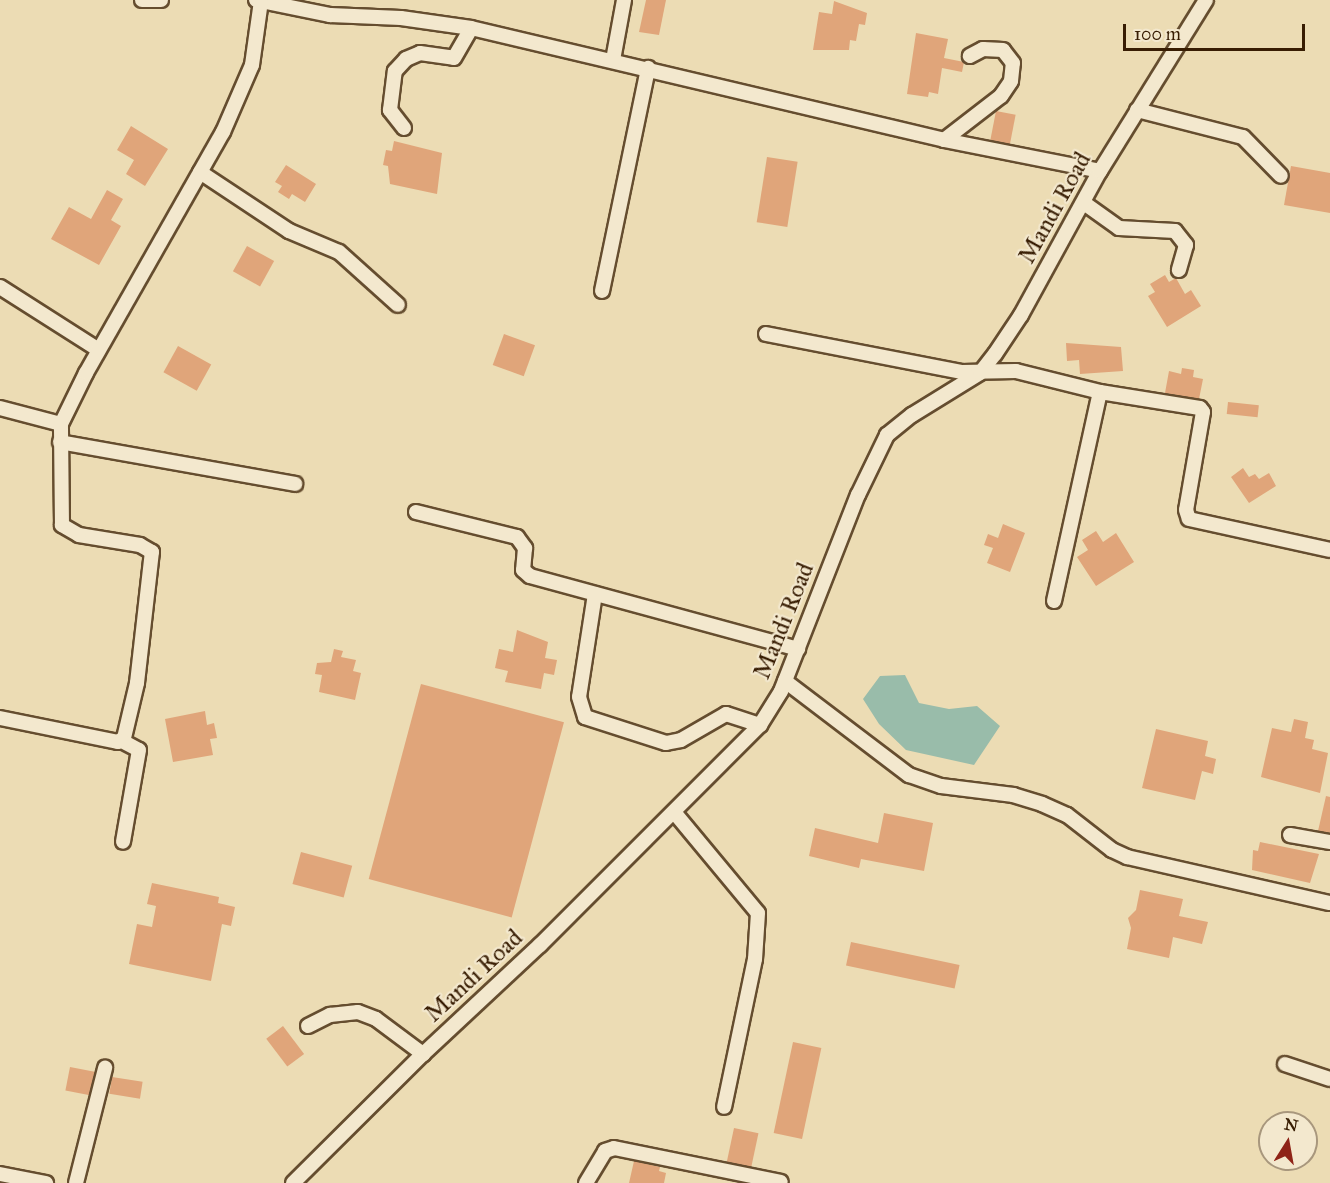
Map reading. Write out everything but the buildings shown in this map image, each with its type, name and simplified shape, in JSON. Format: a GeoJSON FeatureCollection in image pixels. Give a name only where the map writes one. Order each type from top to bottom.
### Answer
{"type":"FeatureCollection","features":[{"type":"Feature","properties":{"kind":"street"},"geometry":{"type":"LineString","coordinates":[[142,0],[161,0]]}},
{"type":"Feature","properties":{"kind":"street"},"geometry":{"type":"LineString","coordinates":[[613,60],[624,0]]}},
{"type":"Feature","properties":{"kind":"street","name":"Mandi Road"},"geometry":{"type":"LineString","coordinates":[[293,1183],[423,1054],[540,945],[760,725],[785,681],[858,495],[888,435],[912,415],[980,373],[1021,315],[1100,171],[1206,0]]}},
{"type":"Feature","properties":{"kind":"street"},"geometry":{"type":"LineString","coordinates":[[122,741],[137,683],[152,552],[140,545],[80,535],[64,529],[59,513],[61,424],[99,350],[224,132],[252,66],[258,1],[330,15],[413,19],[471,28],[648,68],[944,140],[1100,171]]}},
{"type":"Feature","properties":{"kind":"street"},"geometry":{"type":"LineString","coordinates":[[404,128],[390,110],[395,71],[406,59],[420,53],[454,58],[471,28]]}},
{"type":"Feature","properties":{"kind":"street"},"geometry":{"type":"LineString","coordinates":[[944,140],[1001,96],[1011,81],[1013,63],[1003,50],[983,49],[970,56]]}},
{"type":"Feature","properties":{"kind":"street"},"geometry":{"type":"LineString","coordinates":[[602,291],[648,68]]}},
{"type":"Feature","properties":{"kind":"street"},"geometry":{"type":"LineString","coordinates":[[1137,111],[1243,137],[1281,176]]}},
{"type":"Feature","properties":{"kind":"street"},"geometry":{"type":"LineString","coordinates":[[200,172],[289,231],[339,252],[398,305]]}},
{"type":"Feature","properties":{"kind":"street"},"geometry":{"type":"LineString","coordinates":[[1084,203],[1119,228],[1175,231],[1186,245],[1179,270]]}},
{"type":"Feature","properties":{"kind":"street"},"geometry":{"type":"LineString","coordinates":[[0,287],[99,350]]}},
{"type":"Feature","properties":{"kind":"street"},"geometry":{"type":"LineString","coordinates":[[766,334],[980,373],[1016,371],[1100,392],[1203,411],[1186,510],[1191,521],[1330,550]]}},
{"type":"Feature","properties":{"kind":"street"},"geometry":{"type":"LineString","coordinates":[[1054,601],[1100,392]]}},
{"type":"Feature","properties":{"kind":"street"},"geometry":{"type":"LineString","coordinates":[[0,408],[61,424]]}},
{"type":"Feature","properties":{"kind":"street"},"geometry":{"type":"LineString","coordinates":[[60,442],[295,484]]}},
{"type":"Feature","properties":{"kind":"street"},"geometry":{"type":"LineString","coordinates":[[416,512],[517,537],[524,544],[523,570],[526,574],[798,649]]}},
{"type":"Feature","properties":{"kind":"street"},"geometry":{"type":"LineString","coordinates":[[595,594],[579,698],[585,717],[666,743],[681,740],[726,714],[760,725]]}},
{"type":"Feature","properties":{"kind":"street"},"geometry":{"type":"LineString","coordinates":[[785,681],[909,775],[927,783],[1013,795],[1042,804],[1067,815],[1112,850],[1127,857],[1330,903]]}},
{"type":"Feature","properties":{"kind":"street"},"geometry":{"type":"LineString","coordinates":[[0,718],[122,741],[139,750],[123,842]]}},
{"type":"Feature","properties":{"kind":"street"},"geometry":{"type":"LineString","coordinates":[[674,812],[758,913],[755,959],[724,1107]]}},
{"type":"Feature","properties":{"kind":"street"},"geometry":{"type":"LineString","coordinates":[[1290,835],[1330,842]]}},
{"type":"Feature","properties":{"kind":"street"},"geometry":{"type":"LineString","coordinates":[[308,1026],[330,1015],[358,1012],[376,1019],[423,1054]]}},
{"type":"Feature","properties":{"kind":"street"},"geometry":{"type":"LineString","coordinates":[[1285,1064],[1330,1079]]}},
{"type":"Feature","properties":{"kind":"street"},"geometry":{"type":"LineString","coordinates":[[76,1183],[105,1068]]}},
{"type":"Feature","properties":{"kind":"street"},"geometry":{"type":"LineString","coordinates":[[586,1183],[605,1151],[614,1148],[781,1182]]}},
{"type":"Feature","properties":{"kind":"street"},"geometry":{"type":"LineString","coordinates":[[0,1174],[46,1183]]}},
{"type":"Feature","properties":{"kind":"shaded area"},"geometry":{"type":"Polygon","coordinates":[[[905,675],[919,703],[949,709],[977,706],[1000,726],[974,765],[906,750],[879,724],[863,699],[880,676],[905,675]]]}}]}
